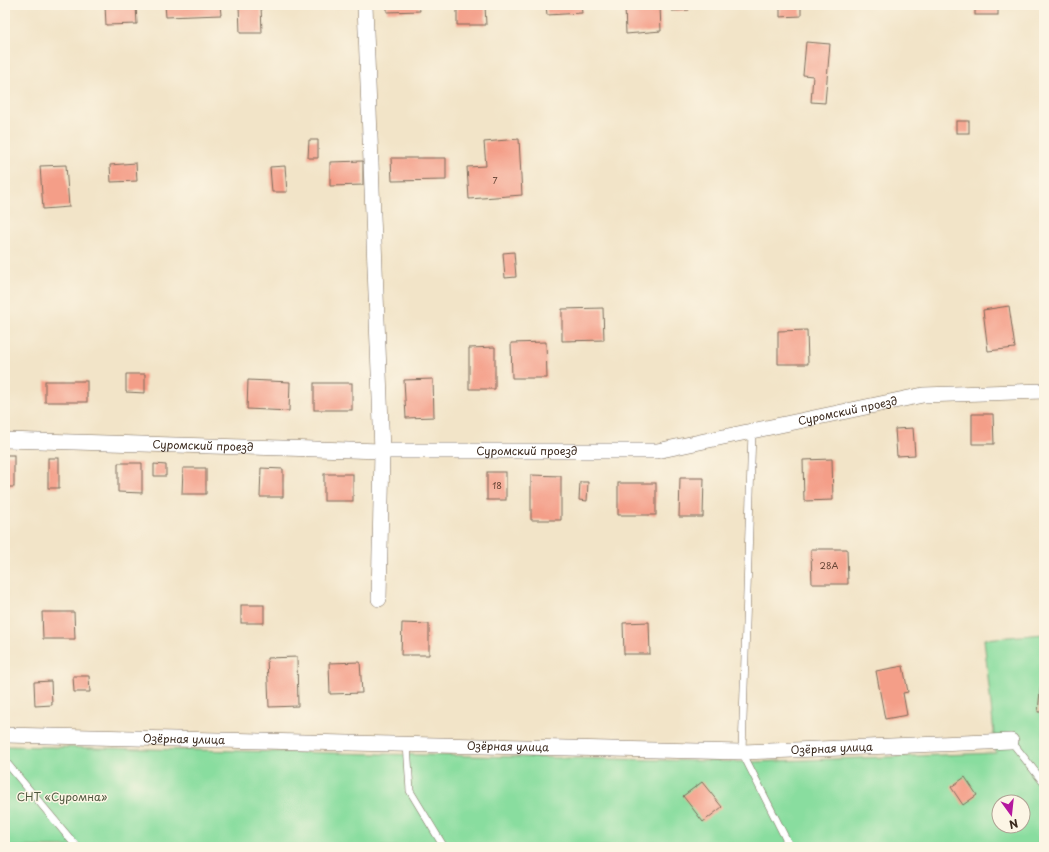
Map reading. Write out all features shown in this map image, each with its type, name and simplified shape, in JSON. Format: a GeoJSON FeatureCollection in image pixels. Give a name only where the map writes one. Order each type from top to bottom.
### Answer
{"type":"FeatureCollection","features":[{"type":"Feature","properties":{"kind":"street"},"geometry":{"type":"LineString","coordinates":[[365,5],[382,450],[379,599]]}},
{"type":"Feature","properties":{"kind":"street","name":"Суромский проезд"},"geometry":{"type":"LineString","coordinates":[[5,440],[382,450],[657,451],[923,395],[1044,392]]}},
{"type":"Feature","properties":{"kind":"street","name":"Озёрная улица"},"geometry":{"type":"LineString","coordinates":[[5,735],[742,752],[1011,741]]}},
{"type":"Feature","properties":{"kind":"lane"},"geometry":{"type":"LineString","coordinates":[[752,431],[742,752],[790,847]]}},
{"type":"Feature","properties":{"kind":"lane"},"geometry":{"type":"LineString","coordinates":[[1011,741],[1041,774],[1044,782]]}},
{"type":"Feature","properties":{"kind":"lane"},"geometry":{"type":"LineString","coordinates":[[407,744],[410,791],[444,847]]}},
{"type":"Feature","properties":{"kind":"lane"},"geometry":{"type":"LineString","coordinates":[[5,761],[77,847]]}},
{"type":"Feature","properties":{"kind":"green space","name":"СНТ «Суромна»"},"geometry":{"type":"Polygon","coordinates":[[[1044,634],[1044,847],[5,847],[5,746],[752,762],[996,753],[984,639],[1044,634]]]}},
{"type":"Feature","properties":{"kind":"building"},"geometry":{"type":"Polygon","coordinates":[[[105,5],[136,5],[137,24],[106,25],[105,5]]]}},
{"type":"Feature","properties":{"kind":"building"},"geometry":{"type":"Polygon","coordinates":[[[165,5],[220,5],[221,15],[166,17],[165,5]]]}},
{"type":"Feature","properties":{"kind":"building"},"geometry":{"type":"Polygon","coordinates":[[[239,5],[261,5],[262,33],[240,33],[239,5]]]}},
{"type":"Feature","properties":{"kind":"building"},"geometry":{"type":"Polygon","coordinates":[[[318,5],[346,5],[346,7],[319,8],[318,5]]]}},
{"type":"Feature","properties":{"kind":"building"},"geometry":{"type":"Polygon","coordinates":[[[387,5],[419,5],[420,11],[387,12],[387,5]]]}},
{"type":"Feature","properties":{"kind":"building"},"geometry":{"type":"Polygon","coordinates":[[[457,5],[485,5],[486,25],[457,25],[457,5]]]}},
{"type":"Feature","properties":{"kind":"building"},"geometry":{"type":"Polygon","coordinates":[[[546,5],[581,5],[582,13],[547,15],[546,5]]]}},
{"type":"Feature","properties":{"kind":"building"},"geometry":{"type":"Polygon","coordinates":[[[625,5],[660,6],[661,31],[626,34],[625,5]]]}},
{"type":"Feature","properties":{"kind":"building"},"geometry":{"type":"Polygon","coordinates":[[[672,5],[689,5],[689,10],[672,11],[672,5]]]}},
{"type":"Feature","properties":{"kind":"building"},"geometry":{"type":"Polygon","coordinates":[[[780,5],[801,5],[801,16],[780,17],[780,5]]]}},
{"type":"Feature","properties":{"kind":"building"},"geometry":{"type":"Polygon","coordinates":[[[975,5],[998,5],[998,15],[975,15],[975,5]]]}},
{"type":"Feature","properties":{"kind":"building"},"geometry":{"type":"Polygon","coordinates":[[[806,42],[830,44],[825,103],[811,102],[813,76],[803,75],[806,42]]]}},
{"type":"Feature","properties":{"kind":"building"},"geometry":{"type":"Polygon","coordinates":[[[956,121],[969,121],[969,133],[956,133],[956,121]]]}},
{"type":"Feature","properties":{"kind":"building"},"geometry":{"type":"Polygon","coordinates":[[[519,139],[522,195],[469,199],[467,167],[486,166],[484,142],[519,139]]]}},
{"type":"Feature","properties":{"kind":"building"},"geometry":{"type":"Polygon","coordinates":[[[309,140],[318,140],[318,158],[308,158],[309,140]]]}},
{"type":"Feature","properties":{"kind":"building"},"geometry":{"type":"Polygon","coordinates":[[[391,158],[446,158],[446,180],[392,181],[391,158]]]}},
{"type":"Feature","properties":{"kind":"building"},"geometry":{"type":"Polygon","coordinates":[[[363,161],[363,185],[330,186],[330,162],[363,161]]]}},
{"type":"Feature","properties":{"kind":"building"},"geometry":{"type":"Polygon","coordinates":[[[136,163],[137,181],[111,182],[110,165],[136,163]]]}},
{"type":"Feature","properties":{"kind":"building"},"geometry":{"type":"Polygon","coordinates":[[[66,165],[69,207],[43,209],[40,166],[66,165]]]}},
{"type":"Feature","properties":{"kind":"building"},"geometry":{"type":"Polygon","coordinates":[[[285,166],[287,192],[272,192],[270,167],[285,166]]]}},
{"type":"Feature","properties":{"kind":"building"},"geometry":{"type":"Polygon","coordinates":[[[514,252],[516,277],[505,278],[503,253],[514,252]]]}},
{"type":"Feature","properties":{"kind":"building"},"geometry":{"type":"Polygon","coordinates":[[[1009,306],[1015,348],[988,351],[983,310],[1009,306]]]}},
{"type":"Feature","properties":{"kind":"building"},"geometry":{"type":"Polygon","coordinates":[[[603,308],[604,340],[562,341],[562,309],[603,308]]]}},
{"type":"Feature","properties":{"kind":"building"},"geometry":{"type":"Polygon","coordinates":[[[807,330],[808,364],[778,364],[778,331],[807,330]]]}},
{"type":"Feature","properties":{"kind":"building"},"geometry":{"type":"Polygon","coordinates":[[[546,342],[547,378],[512,378],[511,343],[546,342]]]}},
{"type":"Feature","properties":{"kind":"building"},"geometry":{"type":"Polygon","coordinates":[[[495,347],[495,389],[469,389],[469,348],[495,347]]]}},
{"type":"Feature","properties":{"kind":"building"},"geometry":{"type":"Polygon","coordinates":[[[126,374],[145,374],[145,393],[126,392],[126,374]]]}},
{"type":"Feature","properties":{"kind":"building"},"geometry":{"type":"Polygon","coordinates":[[[433,379],[434,417],[406,418],[404,380],[433,379]]]}},
{"type":"Feature","properties":{"kind":"building"},"geometry":{"type":"Polygon","coordinates":[[[248,380],[290,382],[289,411],[247,409],[248,380]]]}},
{"type":"Feature","properties":{"kind":"building"},"geometry":{"type":"Polygon","coordinates":[[[45,381],[87,381],[87,402],[45,402],[45,381]]]}},
{"type":"Feature","properties":{"kind":"building"},"geometry":{"type":"Polygon","coordinates":[[[314,383],[352,383],[352,410],[314,410],[314,383]]]}},
{"type":"Feature","properties":{"kind":"building"},"geometry":{"type":"Polygon","coordinates":[[[972,414],[993,414],[994,444],[972,444],[972,414]]]}},
{"type":"Feature","properties":{"kind":"building"},"geometry":{"type":"Polygon","coordinates":[[[913,428],[915,455],[897,456],[895,429],[913,428]]]}},
{"type":"Feature","properties":{"kind":"building"},"geometry":{"type":"Polygon","coordinates":[[[5,455],[14,455],[14,487],[5,487],[5,455]]]}},
{"type":"Feature","properties":{"kind":"building"},"geometry":{"type":"Polygon","coordinates":[[[48,458],[59,458],[59,488],[48,488],[48,458]]]}},
{"type":"Feature","properties":{"kind":"building"},"geometry":{"type":"Polygon","coordinates":[[[832,459],[833,500],[804,501],[803,460],[832,459]]]}},
{"type":"Feature","properties":{"kind":"building"},"geometry":{"type":"Polygon","coordinates":[[[118,463],[142,463],[142,493],[118,492],[118,463]]]}},
{"type":"Feature","properties":{"kind":"building"},"geometry":{"type":"Polygon","coordinates":[[[154,464],[166,465],[166,476],[154,476],[154,464]]]}},
{"type":"Feature","properties":{"kind":"building"},"geometry":{"type":"Polygon","coordinates":[[[183,468],[206,468],[206,494],[182,494],[183,468]]]}},
{"type":"Feature","properties":{"kind":"building"},"geometry":{"type":"Polygon","coordinates":[[[261,468],[283,469],[283,497],[260,497],[261,468]]]}},
{"type":"Feature","properties":{"kind":"building"},"geometry":{"type":"Polygon","coordinates":[[[487,472],[506,472],[506,500],[487,500],[487,472]]]}},
{"type":"Feature","properties":{"kind":"building"},"geometry":{"type":"Polygon","coordinates":[[[324,474],[353,474],[353,501],[324,501],[324,474]]]}},
{"type":"Feature","properties":{"kind":"building"},"geometry":{"type":"Polygon","coordinates":[[[531,475],[561,476],[561,520],[531,520],[531,475]]]}},
{"type":"Feature","properties":{"kind":"building"},"geometry":{"type":"Polygon","coordinates":[[[680,478],[704,478],[703,517],[679,517],[680,478]]]}},
{"type":"Feature","properties":{"kind":"building"},"geometry":{"type":"Polygon","coordinates":[[[580,482],[588,482],[587,501],[579,500],[580,482]]]}},
{"type":"Feature","properties":{"kind":"building"},"geometry":{"type":"Polygon","coordinates":[[[618,483],[656,483],[656,515],[618,515],[618,483]]]}},
{"type":"Feature","properties":{"kind":"building"},"geometry":{"type":"Polygon","coordinates":[[[811,549],[847,549],[848,584],[812,584],[811,549]]]}},
{"type":"Feature","properties":{"kind":"building"},"geometry":{"type":"Polygon","coordinates":[[[241,605],[264,605],[264,623],[241,623],[241,605]]]}},
{"type":"Feature","properties":{"kind":"building"},"geometry":{"type":"Polygon","coordinates":[[[42,612],[74,612],[75,639],[43,639],[42,612]]]}},
{"type":"Feature","properties":{"kind":"building"},"geometry":{"type":"Polygon","coordinates":[[[649,622],[650,654],[624,654],[623,623],[649,622]]]}},
{"type":"Feature","properties":{"kind":"building"},"geometry":{"type":"Polygon","coordinates":[[[402,623],[429,624],[429,655],[401,655],[402,623]]]}},
{"type":"Feature","properties":{"kind":"building"},"geometry":{"type":"Polygon","coordinates":[[[297,657],[298,706],[269,707],[267,658],[297,657]]]}},
{"type":"Feature","properties":{"kind":"building"},"geometry":{"type":"Polygon","coordinates":[[[360,662],[362,693],[330,694],[329,663],[360,662]]]}},
{"type":"Feature","properties":{"kind":"building"},"geometry":{"type":"Polygon","coordinates":[[[903,666],[908,692],[903,693],[907,715],[885,719],[876,671],[903,666]]]}},
{"type":"Feature","properties":{"kind":"building"},"geometry":{"type":"Polygon","coordinates":[[[73,676],[89,676],[90,692],[74,692],[73,676]]]}},
{"type":"Feature","properties":{"kind":"building"},"geometry":{"type":"Polygon","coordinates":[[[51,681],[52,705],[35,706],[34,682],[51,681]]]}},
{"type":"Feature","properties":{"kind":"building"},"geometry":{"type":"Polygon","coordinates":[[[1041,681],[1044,681],[1044,712],[1038,712],[1041,681]]]}},
{"type":"Feature","properties":{"kind":"building"},"geometry":{"type":"Polygon","coordinates":[[[965,777],[977,795],[963,805],[951,787],[965,777]]]}},
{"type":"Feature","properties":{"kind":"building"},"geometry":{"type":"Polygon","coordinates":[[[702,782],[722,807],[703,822],[683,796],[702,782]]]}}]}
